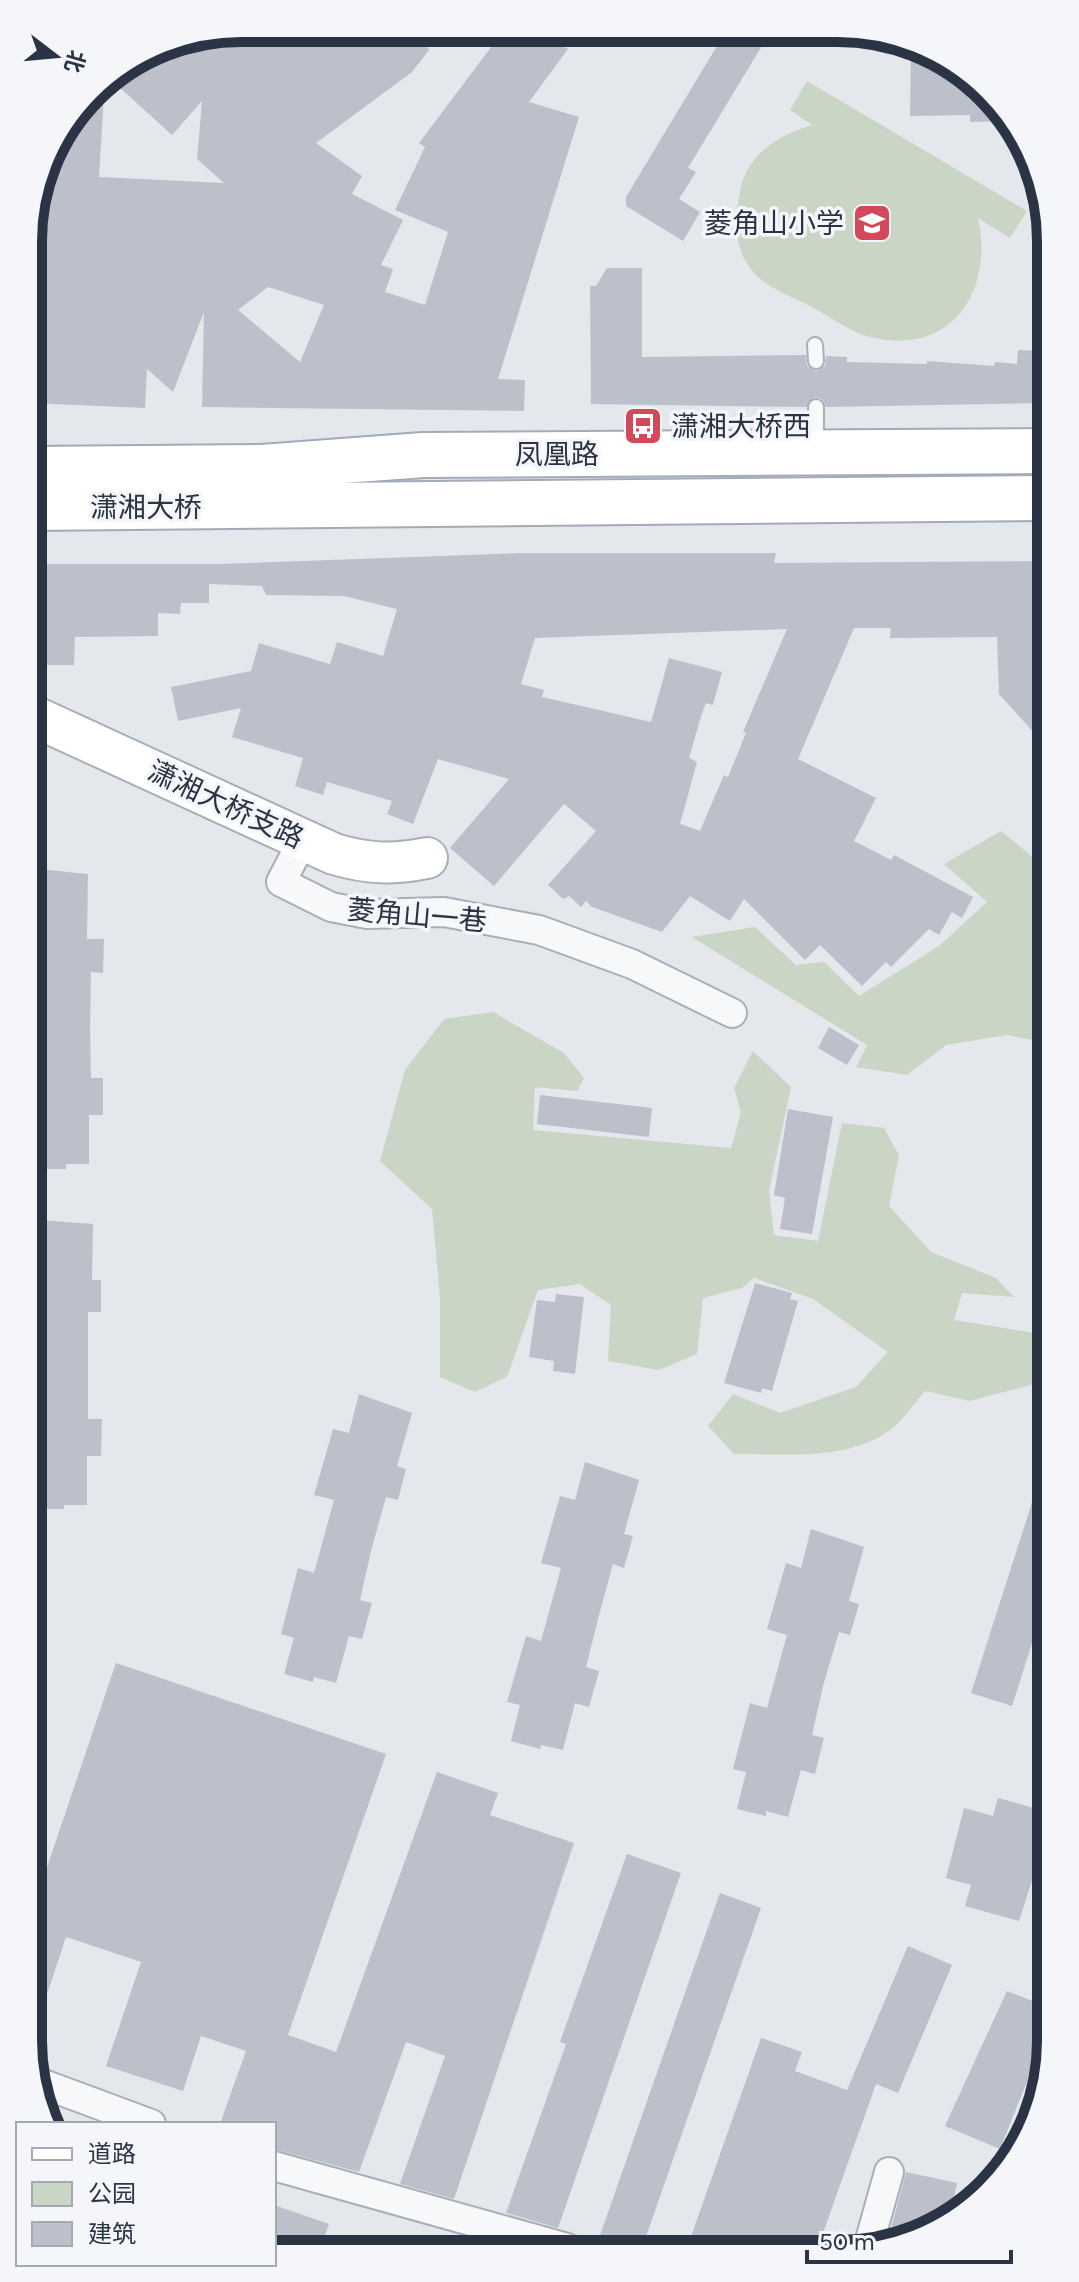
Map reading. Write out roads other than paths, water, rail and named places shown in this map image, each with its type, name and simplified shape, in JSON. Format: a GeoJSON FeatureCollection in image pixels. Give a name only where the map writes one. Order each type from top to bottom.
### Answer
{"type":"FeatureCollection","features":[{"type":"Feature","properties":{"kind":"main road","name":"凤凰路"},"geometry":{"type":"LineString","coordinates":[[262,487],[423,455],[1037,451]]}},
{"type":"Feature","properties":{"kind":"main road","name":"潇湘大桥"},"geometry":{"type":"LineString","coordinates":[[42,470],[262,487]]}},
{"type":"Feature","properties":{"kind":"main road","name":"凤凰路"},"geometry":{"type":"LineString","coordinates":[[262,487],[1037,498]]}},
{"type":"Feature","properties":{"kind":"main road","name":"潇湘大桥"},"geometry":{"type":"LineString","coordinates":[[42,507],[262,487]]}},
{"type":"Feature","properties":{"kind":"street"},"geometry":{"type":"LineString","coordinates":[[42,497],[103,495]]}},
{"type":"Feature","properties":{"kind":"street","name":"潇湘大桥支路"},"geometry":{"type":"LineString","coordinates":[[42,720],[236,806],[303,840],[364,863],[394,865],[427,858]]}},
{"type":"Feature","properties":{"kind":"street","name":"菱角山一巷"},"geometry":{"type":"LineString","coordinates":[[303,840],[281,882],[331,907],[367,914],[444,912],[539,930],[632,964],[732,1013]]}},
{"type":"Feature","properties":{"kind":"street"},"geometry":{"type":"LineString","coordinates":[[48,2086],[146,2122]]}},
{"type":"Feature","properties":{"kind":"street"},"geometry":{"type":"LineString","coordinates":[[276,2167],[538,2240]]}},
{"type":"Feature","properties":{"kind":"street"},"geometry":{"type":"LineString","coordinates":[[871,2237],[889,2172]]}},
{"type":"Feature","properties":{"kind":"lane"},"geometry":{"type":"LineString","coordinates":[[815,345],[816,361]]}},
{"type":"Feature","properties":{"kind":"lane"},"geometry":{"type":"LineString","coordinates":[[816,407],[816,452]]}},
{"type":"Feature","properties":{"kind":"place","name":"菱角山小学"},"geometry":{"type":"Point","coordinates":[872,223]}},
{"type":"Feature","properties":{"kind":"place","name":"潇湘大桥西"},"geometry":{"type":"Point","coordinates":[643,426]}}]}
